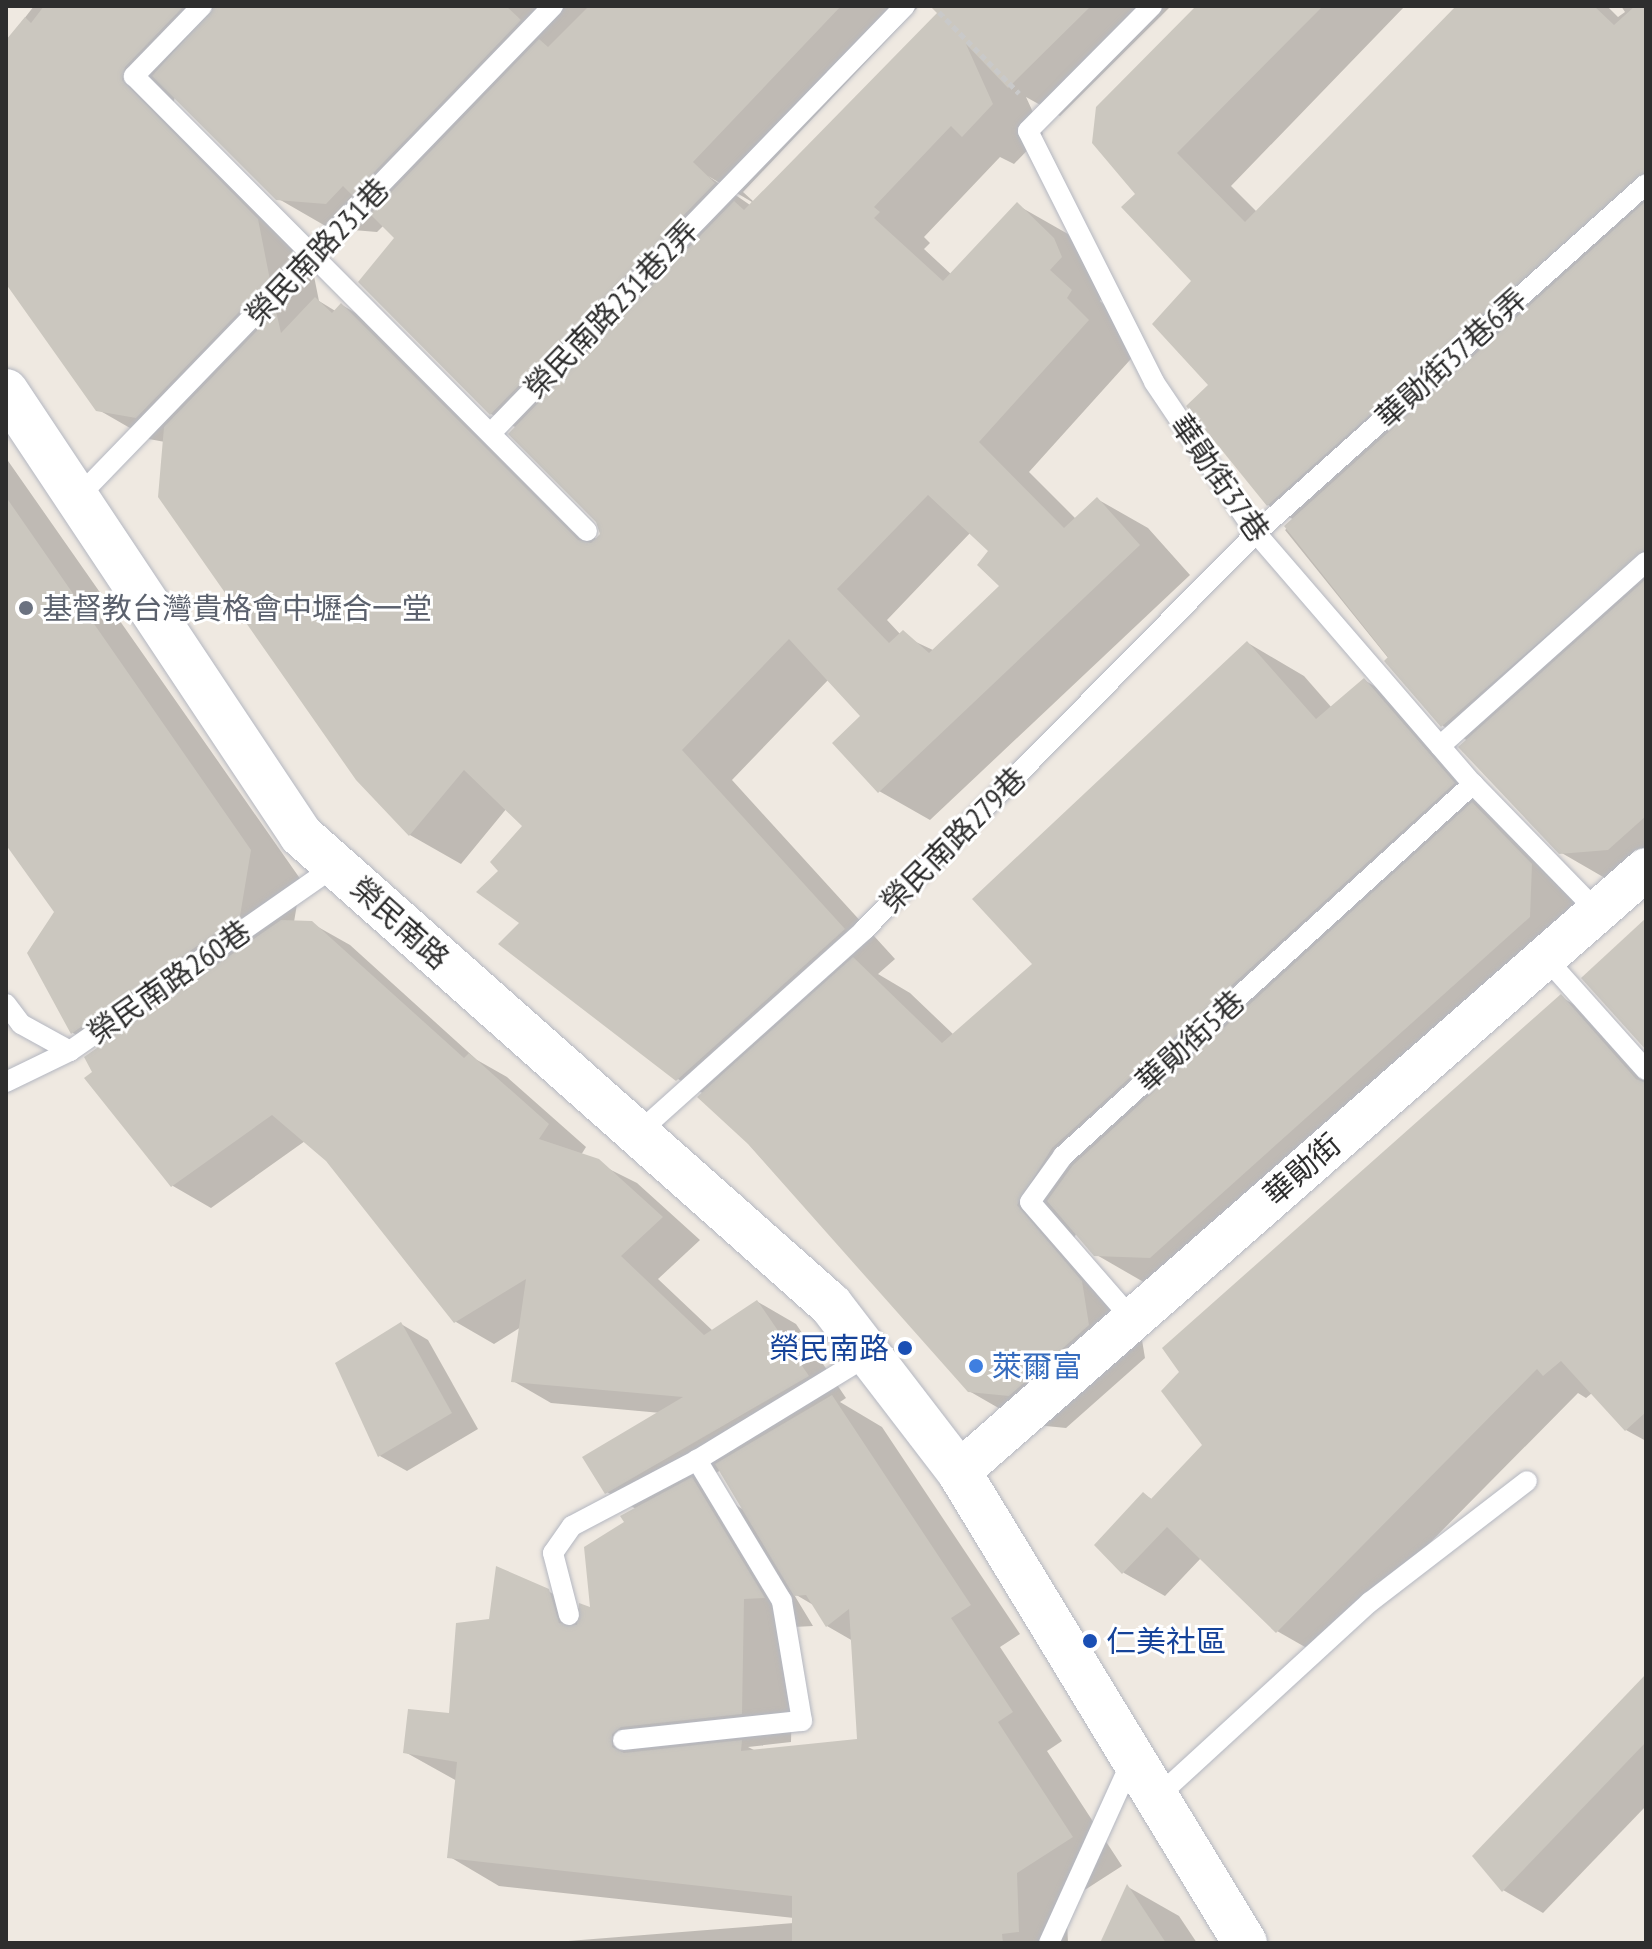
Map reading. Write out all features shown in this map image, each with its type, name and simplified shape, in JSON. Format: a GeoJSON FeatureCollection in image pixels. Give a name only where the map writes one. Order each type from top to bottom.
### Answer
{"type":"FeatureCollection","features":[{"type":"Feature","properties":{"kind":"street","name":"榮民南路"},"geometry":{"type":"LineString","coordinates":[[6,391],[79,496],[301,835],[831,1305],[959,1472],[1245,1943]]}},
{"type":"Feature","properties":{"kind":"street","name":"華勛街"},"geometry":{"type":"LineString","coordinates":[[959,1472],[1646,869]]}},
{"type":"Feature","properties":{"kind":"lane"},"geometry":{"type":"LineString","coordinates":[[202,6],[134,76],[587,531]]}},
{"type":"Feature","properties":{"kind":"lane","name":"榮民南路231巷"},"geometry":{"type":"LineString","coordinates":[[79,496],[553,6]]}},
{"type":"Feature","properties":{"kind":"lane","name":"榮民南路231巷2弄"},"geometry":{"type":"LineString","coordinates":[[491,433],[905,6]]}},
{"type":"Feature","properties":{"kind":"lane"},"geometry":{"type":"LineString","coordinates":[[1043,116],[1152,6]]}},
{"type":"Feature","properties":{"kind":"lane","name":"華勛街37巷"},"geometry":{"type":"LineString","coordinates":[[1043,116],[1028,131],[1154,382],[1256,533],[1473,784],[1596,910]]}},
{"type":"Feature","properties":{"kind":"lane","name":"華勛街37巷6弄"},"geometry":{"type":"LineString","coordinates":[[1256,533],[1646,184]]}},
{"type":"Feature","properties":{"kind":"lane","name":"榮民南路279巷"},"geometry":{"type":"LineString","coordinates":[[637,1134],[864,930],[1256,533]]}},
{"type":"Feature","properties":{"kind":"lane"},"geometry":{"type":"LineString","coordinates":[[1440,746],[1646,562]]}},
{"type":"Feature","properties":{"kind":"lane","name":"華勛街5巷"},"geometry":{"type":"LineString","coordinates":[[1132,1319],[1030,1202],[1063,1156],[1473,784]]}},
{"type":"Feature","properties":{"kind":"lane","name":"榮民南路260巷"},"geometry":{"type":"LineString","coordinates":[[6,1004],[21,1024],[70,1051],[335,866]]}},
{"type":"Feature","properties":{"kind":"lane"},"geometry":{"type":"LineString","coordinates":[[1544,956],[1646,1070]]}},
{"type":"Feature","properties":{"kind":"lane"},"geometry":{"type":"LineString","coordinates":[[6,1082],[70,1051]]}},
{"type":"Feature","properties":{"kind":"lane"},"geometry":{"type":"LineString","coordinates":[[569,1615],[553,1553],[572,1526],[697,1460],[869,1355]]}},
{"type":"Feature","properties":{"kind":"lane"},"geometry":{"type":"LineString","coordinates":[[623,1740],[802,1721],[782,1601],[697,1460]]}},
{"type":"Feature","properties":{"kind":"lane"},"geometry":{"type":"LineString","coordinates":[[1157,1797],[1370,1602],[1527,1481]]}},
{"type":"Feature","properties":{"kind":"lane"},"geometry":{"type":"LineString","coordinates":[[1049,1943],[1133,1758]]}},
{"type":"Feature","properties":{"kind":"path"},"geometry":{"type":"LineString","coordinates":[[932,6],[1043,116]]}},
{"type":"Feature","properties":{"kind":"building"},"geometry":{"type":"Polygon","coordinates":[[[44,6],[184,6],[125,67],[122,80],[258,219],[270,280],[136,418],[96,411],[6,284],[6,40],[25,17],[31,23],[44,6]]]}},
{"type":"Feature","properties":{"kind":"building"},"geometry":{"type":"Polygon","coordinates":[[[215,6],[506,6],[521,20],[352,195],[343,186],[326,204],[276,200],[152,76],[215,6]]]}},
{"type":"Feature","properties":{"kind":"building"},"geometry":{"type":"Polygon","coordinates":[[[589,6],[841,6],[693,162],[715,183],[490,415],[358,282],[394,238],[370,214],[539,39],[548,47],[589,6]]]}},
{"type":"Feature","properties":{"kind":"building"},"geometry":{"type":"Polygon","coordinates":[[[930,6],[1091,6],[1008,88],[966,44],[993,104],[962,137],[951,126],[874,207],[880,212],[874,218],[943,281],[1017,202],[1054,238],[1062,257],[1050,270],[1072,290],[1067,298],[1089,320],[979,442],[1064,528],[1097,497],[1140,545],[878,793],[832,743],[860,716],[789,639],[682,750],[845,929],[676,1081],[498,944],[519,923],[476,892],[498,871],[490,862],[522,826],[464,770],[409,836],[356,780],[158,497],[164,427],[276,311],[281,333],[315,297],[332,313],[341,303],[578,540],[591,543],[600,534],[596,522],[508,434],[734,201],[744,210],[937,13],[930,6]],[[928,495],[837,589],[889,643],[903,630],[929,653],[999,586],[977,565],[988,551],[928,495]]]}},
{"type":"Feature","properties":{"kind":"building"},"geometry":{"type":"Polygon","coordinates":[[[1196,6],[1323,6],[1177,153],[1245,222],[1456,6],[1594,6],[1614,25],[1635,6],[1646,6],[1646,171],[1267,506],[1186,406],[1208,385],[1152,324],[1191,281],[1121,207],[1135,194],[1092,143],[1096,107],[1196,6]]]}},
{"type":"Feature","properties":{"kind":"building"},"geometry":{"type":"Polygon","coordinates":[[[1646,201],[1646,549],[1441,727],[1384,661],[1388,657],[1284,526],[1646,201]]]}},
{"type":"Feature","properties":{"kind":"building"},"geometry":{"type":"Polygon","coordinates":[[[6,497],[251,850],[240,916],[71,1034],[27,953],[54,912],[6,845],[6,497]]]}},
{"type":"Feature","properties":{"kind":"building"},"geometry":{"type":"Polygon","coordinates":[[[1646,579],[1646,816],[1608,850],[1559,854],[1458,747],[1646,579]]]}},
{"type":"Feature","properties":{"kind":"building"},"geometry":{"type":"Polygon","coordinates":[[[1247,641],[1316,719],[1364,678],[1455,783],[1052,1148],[1017,1205],[1082,1281],[1089,1325],[1009,1396],[968,1392],[748,1144],[697,1097],[853,957],[942,1043],[1032,964],[972,899],[1247,641]]]}},
{"type":"Feature","properties":{"kind":"building"},"geometry":{"type":"Polygon","coordinates":[[[1472,802],[1532,864],[1530,917],[1150,1258],[1094,1256],[1047,1201],[1073,1165],[1472,802]]]}},
{"type":"Feature","properties":{"kind":"building"},"geometry":{"type":"Polygon","coordinates":[[[1646,918],[1646,1050],[1581,978],[1646,918]]]}},
{"type":"Feature","properties":{"kind":"building"},"geometry":{"type":"Polygon","coordinates":[[[281,920],[312,921],[464,1058],[469,1053],[549,1124],[539,1139],[599,1159],[663,1217],[621,1256],[704,1335],[757,1300],[809,1376],[605,1494],[582,1457],[683,1397],[511,1382],[526,1279],[454,1323],[326,1161],[272,1115],[171,1187],[84,1078],[92,1072],[84,1057],[281,920]]]}},
{"type":"Feature","properties":{"kind":"building"},"geometry":{"type":"Polygon","coordinates":[[[1561,994],[1636,1079],[1646,1083],[1646,1412],[1625,1431],[1561,1361],[1543,1376],[1537,1369],[1276,1633],[1167,1527],[1122,1574],[1094,1545],[1143,1492],[1151,1499],[1202,1445],[1161,1391],[1179,1372],[1162,1348],[1561,994]]]}},
{"type":"Feature","properties":{"kind":"building"},"geometry":{"type":"Polygon","coordinates":[[[401,1322],[452,1413],[378,1457],[335,1363],[401,1322]]]}},
{"type":"Feature","properties":{"kind":"building"},"geometry":{"type":"Polygon","coordinates":[[[832,1395],[971,1605],[951,1618],[1013,1712],[998,1722],[1073,1837],[1017,1873],[1019,1932],[1002,1934],[1003,1943],[792,1943],[792,1896],[447,1858],[457,1762],[403,1753],[408,1709],[449,1713],[456,1623],[489,1619],[496,1566],[549,1589],[559,1623],[577,1625],[579,1603],[590,1607],[584,1547],[624,1522],[620,1516],[692,1477],[765,1598],[744,1599],[742,1714],[621,1727],[612,1734],[612,1747],[624,1753],[742,1740],[741,1751],[857,1739],[849,1609],[826,1627],[806,1595],[794,1596],[715,1464],[832,1395]]]}},
{"type":"Feature","properties":{"kind":"building"},"geometry":{"type":"Polygon","coordinates":[[[1646,1674],[1646,1742],[1502,1892],[1472,1856],[1646,1674]]]}},
{"type":"Feature","properties":{"kind":"building"},"geometry":{"type":"Polygon","coordinates":[[[1127,1884],[1166,1943],[1100,1943],[1127,1884]]]}},
{"type":"Feature","properties":{"kind":"place","name":"基督教台灣貴格會中壢合一堂"},"geometry":{"type":"Point","coordinates":[26,608]}},
{"type":"Feature","properties":{"kind":"place","name":"榮民南路"},"geometry":{"type":"Point","coordinates":[905,1348]}},
{"type":"Feature","properties":{"kind":"place","name":"萊爾富"},"geometry":{"type":"Point","coordinates":[976,1366]}},
{"type":"Feature","properties":{"kind":"place","name":"仁美社區"},"geometry":{"type":"Point","coordinates":[1090,1641]}}]}
